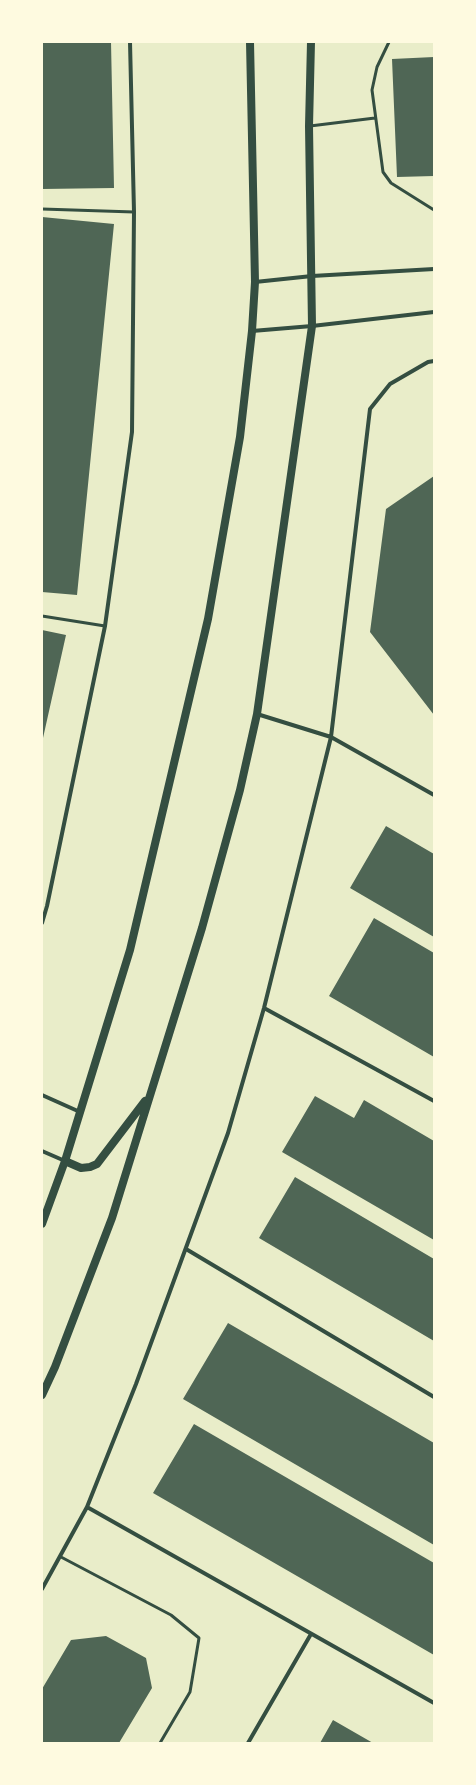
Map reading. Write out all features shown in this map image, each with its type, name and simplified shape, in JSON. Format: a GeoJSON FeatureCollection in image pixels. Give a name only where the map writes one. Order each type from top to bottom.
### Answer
{"type":"FeatureCollection","features":[{"type":"Feature","properties":{"kind":"main road"},"geometry":{"type":"LineString","coordinates":[[42,1224],[65,1161],[130,950],[208,619],[240,437],[252,331],[255,282],[250,42]]}},
{"type":"Feature","properties":{"kind":"main road"},"geometry":{"type":"LineString","coordinates":[[42,1395],[55,1367],[112,1218],[204,920],[240,790],[257,714],[312,326],[309,126],[312,42]]}},
{"type":"Feature","properties":{"kind":"main road"},"geometry":{"type":"LineString","coordinates":[[65,1161],[81,1168],[90,1167],[97,1164],[149,1095]]}},
{"type":"Feature","properties":{"kind":"street"},"geometry":{"type":"LineString","coordinates":[[42,923],[47,906],[105,626],[132,432],[134,212],[130,42]]}},
{"type":"Feature","properties":{"kind":"street"},"geometry":{"type":"LineString","coordinates":[[255,282],[312,276],[434,269]]}},
{"type":"Feature","properties":{"kind":"street"},"geometry":{"type":"LineString","coordinates":[[252,331],[312,326],[434,312]]}},
{"type":"Feature","properties":{"kind":"street"},"geometry":{"type":"LineString","coordinates":[[42,1589],[61,1557],[87,1507],[136,1384],[228,1133],[264,1008],[331,737],[370,409],[390,384],[428,362],[434,361]]}},
{"type":"Feature","properties":{"kind":"street"},"geometry":{"type":"LineString","coordinates":[[257,714],[331,737],[434,795]]}},
{"type":"Feature","properties":{"kind":"street"},"geometry":{"type":"LineString","coordinates":[[264,1008],[434,1101]]}},
{"type":"Feature","properties":{"kind":"street"},"geometry":{"type":"LineString","coordinates":[[42,1095],[80,1112]]}},
{"type":"Feature","properties":{"kind":"street"},"geometry":{"type":"LineString","coordinates":[[42,1151],[65,1161]]}},
{"type":"Feature","properties":{"kind":"street"},"geometry":{"type":"LineString","coordinates":[[186,1249],[434,1397]]}},
{"type":"Feature","properties":{"kind":"street"},"geometry":{"type":"LineString","coordinates":[[87,1507],[434,1703]]}},
{"type":"Feature","properties":{"kind":"street"},"geometry":{"type":"LineString","coordinates":[[248,1743],[311,1634]]}},
{"type":"Feature","properties":{"kind":"lane"},"geometry":{"type":"LineString","coordinates":[[390,42],[377,67],[372,90],[383,172],[391,183],[434,210]]}},
{"type":"Feature","properties":{"kind":"lane"},"geometry":{"type":"LineString","coordinates":[[309,126],[375,118]]}},
{"type":"Feature","properties":{"kind":"lane"},"geometry":{"type":"LineString","coordinates":[[42,209],[134,212]]}},
{"type":"Feature","properties":{"kind":"lane"},"geometry":{"type":"LineString","coordinates":[[42,616],[105,626]]}},
{"type":"Feature","properties":{"kind":"lane"},"geometry":{"type":"LineString","coordinates":[[61,1557],[172,1615],[199,1638],[190,1692],[160,1743]]}},
{"type":"Feature","properties":{"kind":"building"},"geometry":{"type":"Polygon","coordinates":[[[42,42],[111,42],[114,188],[42,189],[42,42]]]}},
{"type":"Feature","properties":{"kind":"building"},"geometry":{"type":"Polygon","coordinates":[[[434,57],[434,176],[397,177],[392,59],[434,57]]]}},
{"type":"Feature","properties":{"kind":"building"},"geometry":{"type":"Polygon","coordinates":[[[42,217],[114,224],[77,595],[42,592],[42,217]]]}},
{"type":"Feature","properties":{"kind":"building"},"geometry":{"type":"Polygon","coordinates":[[[434,476],[434,715],[370,632],[386,509],[434,476]]]}},
{"type":"Feature","properties":{"kind":"building"},"geometry":{"type":"Polygon","coordinates":[[[42,630],[66,635],[43,738],[42,738],[42,630]]]}},
{"type":"Feature","properties":{"kind":"building"},"geometry":{"type":"Polygon","coordinates":[[[386,826],[434,854],[434,937],[350,888],[386,826]]]}},
{"type":"Feature","properties":{"kind":"building"},"geometry":{"type":"Polygon","coordinates":[[[374,918],[434,953],[434,1057],[329,996],[374,918]]]}},
{"type":"Feature","properties":{"kind":"building"},"geometry":{"type":"Polygon","coordinates":[[[315,1096],[354,1118],[364,1100],[434,1141],[434,1240],[282,1152],[315,1096]]]}},
{"type":"Feature","properties":{"kind":"building"},"geometry":{"type":"Polygon","coordinates":[[[295,1177],[434,1259],[434,1341],[259,1238],[295,1177]]]}},
{"type":"Feature","properties":{"kind":"building"},"geometry":{"type":"Polygon","coordinates":[[[228,1323],[434,1443],[434,1545],[183,1399],[228,1323]]]}},
{"type":"Feature","properties":{"kind":"building"},"geometry":{"type":"Polygon","coordinates":[[[194,1424],[434,1563],[434,1655],[153,1493],[194,1424]]]}},
{"type":"Feature","properties":{"kind":"building"},"geometry":{"type":"Polygon","coordinates":[[[106,1636],[146,1658],[152,1688],[119,1743],[42,1743],[42,1689],[71,1640],[106,1636]]]}},
{"type":"Feature","properties":{"kind":"building"},"geometry":{"type":"Polygon","coordinates":[[[333,1720],[373,1743],[320,1743],[333,1720]]]}}]}
